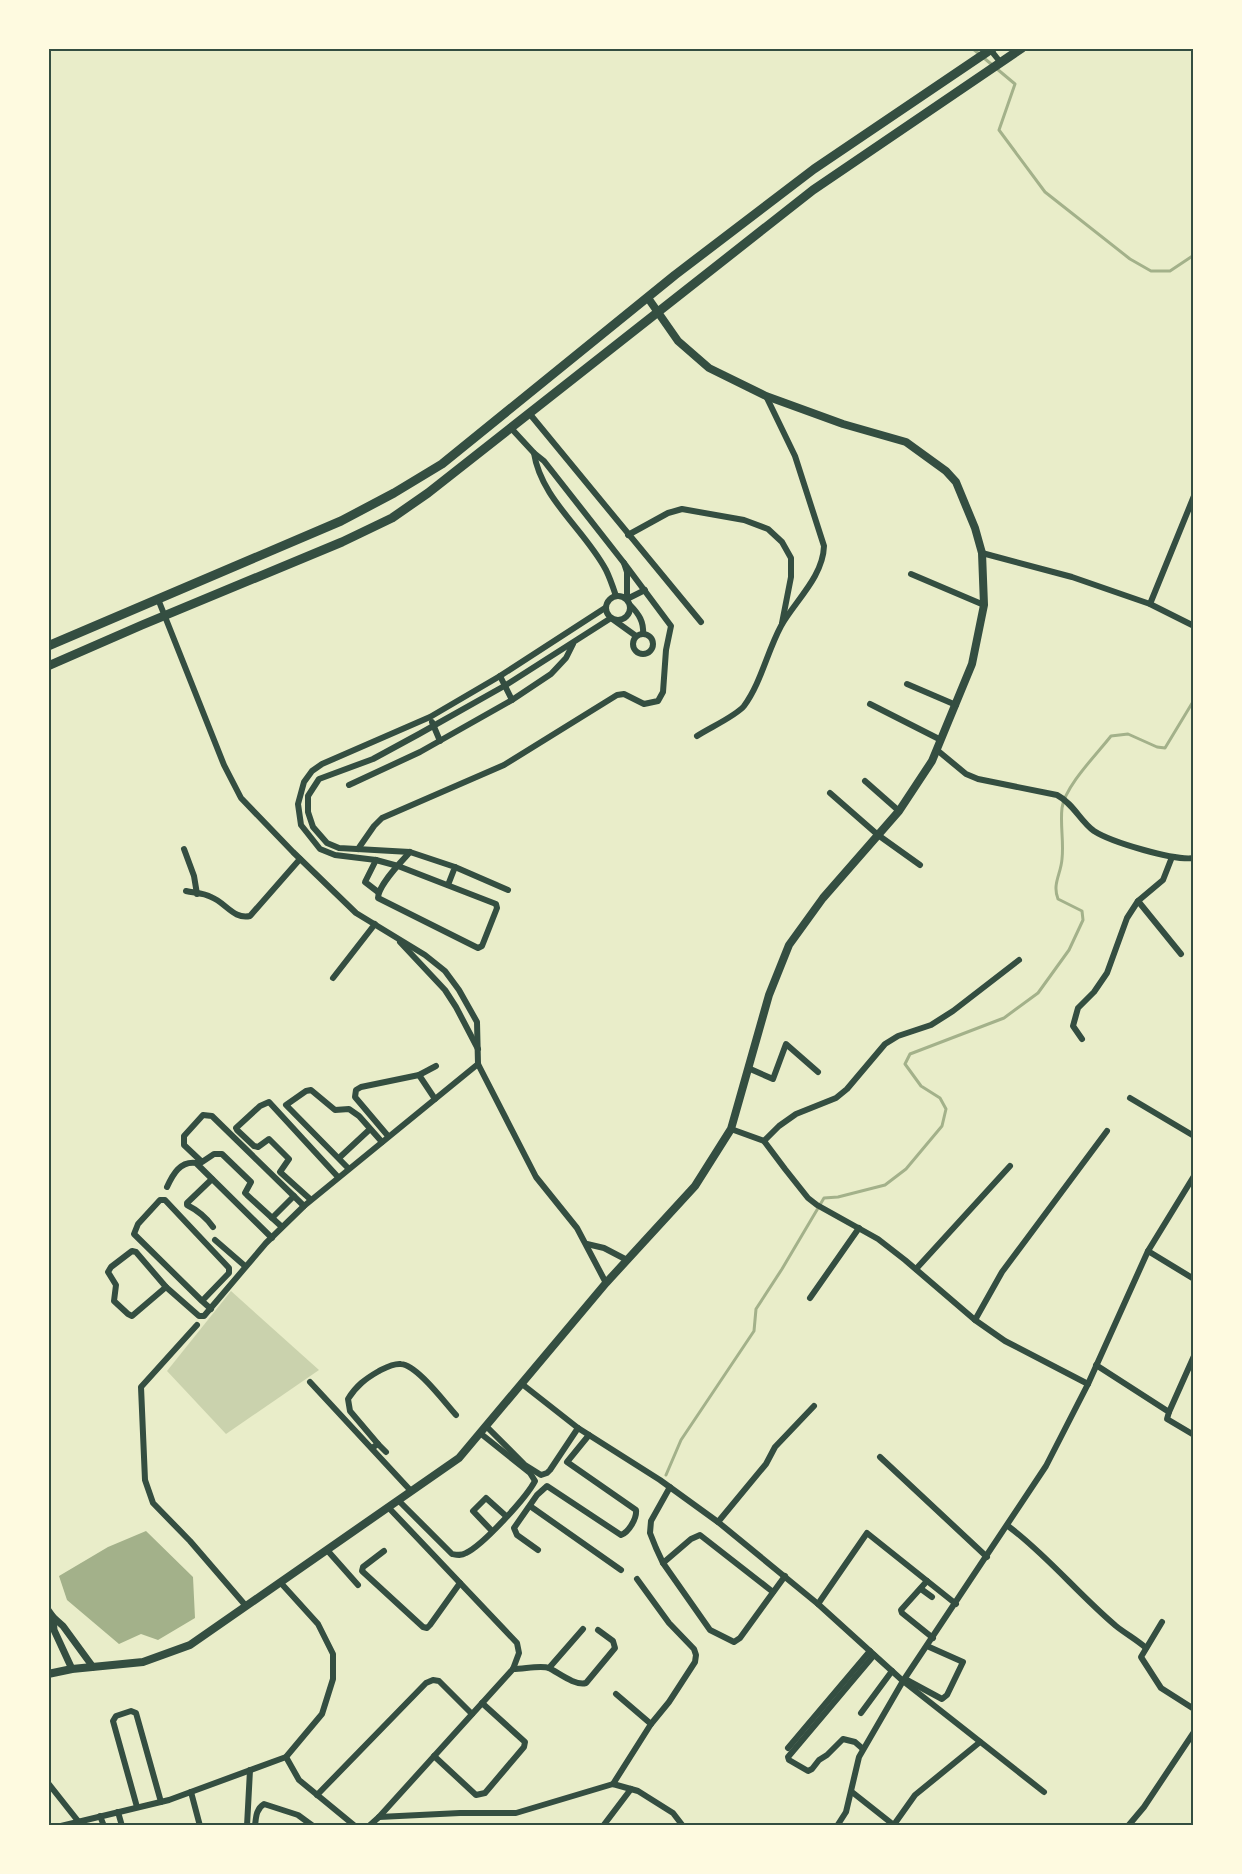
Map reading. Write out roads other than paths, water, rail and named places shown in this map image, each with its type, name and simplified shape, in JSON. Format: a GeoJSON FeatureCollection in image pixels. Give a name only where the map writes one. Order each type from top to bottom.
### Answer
{"type":"FeatureCollection","features":[{"type":"Feature","properties":{"kind":"main road"},"geometry":{"type":"LineString","coordinates":[[48,666],[310,556],[392,518],[428,493],[813,190],[997,66],[1008,52],[1022,48]]}},
{"type":"Feature","properties":{"kind":"main road"},"geometry":{"type":"LineString","coordinates":[[48,646],[341,521],[394,494],[442,464],[648,298],[814,170],[987,51]]}},
{"type":"Feature","properties":{"kind":"main road"},"geometry":{"type":"LineString","coordinates":[[48,1674],[72,1669],[143,1662],[190,1645],[459,1458],[606,1283],[695,1185],[731,1129],[769,995],[789,945],[823,898],[899,811],[937,750],[972,664],[984,605],[982,553],[975,528],[956,482],[946,471],[906,442],[843,424],[766,396],[709,368],[678,341],[648,298]]}},
{"type":"Feature","properties":{"kind":"street"},"geometry":{"type":"LineString","coordinates":[[987,51],[997,66]]}},
{"type":"Feature","properties":{"kind":"street"},"geometry":{"type":"LineString","coordinates":[[697,736],[742,708],[752,692],[781,627],[820,567],[824,546],[795,456],[766,396]]}},
{"type":"Feature","properties":{"kind":"street"},"geometry":{"type":"LineString","coordinates":[[528,413],[701,622]]}},
{"type":"Feature","properties":{"kind":"street"},"geometry":{"type":"LineString","coordinates":[[354,858],[374,826],[382,818],[504,765],[617,694],[624,694],[644,704],[658,701],[663,692],[666,650],[671,626],[544,461],[510,427]]}},
{"type":"Feature","properties":{"kind":"street"},"geometry":{"type":"LineString","coordinates":[[534,453],[536,468],[549,491],[605,569],[616,596],[629,602],[644,625],[640,635],[633,642],[634,649],[639,653],[648,652],[652,647],[652,641],[648,636],[640,635],[611,618],[605,608]]}},
{"type":"Feature","properties":{"kind":"street"},"geometry":{"type":"LineString","coordinates":[[1150,604],[1194,496]]}},
{"type":"Feature","properties":{"kind":"street"},"geometry":{"type":"LineString","coordinates":[[628,535],[668,513],[682,509],[744,520],[768,529],[782,542],[791,558],[791,577],[781,627]]}},
{"type":"Feature","properties":{"kind":"street"},"geometry":{"type":"LineString","coordinates":[[982,553],[1072,577],[1150,604],[1194,626]]}},
{"type":"Feature","properties":{"kind":"street"},"geometry":{"type":"LineString","coordinates":[[611,618],[617,621],[623,620],[630,611],[627,572],[624,563]]}},
{"type":"Feature","properties":{"kind":"street"},"geometry":{"type":"LineString","coordinates":[[911,574],[984,605]]}},
{"type":"Feature","properties":{"kind":"street"},"geometry":{"type":"LineString","coordinates":[[629,602],[645,590]]}},
{"type":"Feature","properties":{"kind":"street"},"geometry":{"type":"LineString","coordinates":[[410,852],[398,866],[378,892],[378,898],[478,948],[482,946],[497,908],[496,904],[398,866],[376,860],[334,855],[320,849],[301,825],[298,804],[304,782],[312,771],[430,717],[500,676],[605,608],[611,598],[616,596]]}},
{"type":"Feature","properties":{"kind":"street"},"geometry":{"type":"LineString","coordinates":[[158,599],[224,765],[241,798],[356,913],[396,936],[445,971],[477,1022],[478,1064],[536,1177],[577,1228],[606,1283]]}},
{"type":"Feature","properties":{"kind":"street"},"geometry":{"type":"LineString","coordinates":[[508,890],[455,867],[410,852],[339,848],[327,843],[313,827],[308,812],[308,796],[320,779],[373,759],[506,685],[611,618]]}},
{"type":"Feature","properties":{"kind":"street"},"geometry":{"type":"LineString","coordinates":[[349,785],[440,741],[512,700],[551,674],[566,658],[573,643]]}},
{"type":"Feature","properties":{"kind":"street"},"geometry":{"type":"LineString","coordinates":[[648,652],[651,660]]}},
{"type":"Feature","properties":{"kind":"street"},"geometry":{"type":"LineString","coordinates":[[500,676],[512,700]]}},
{"type":"Feature","properties":{"kind":"street"},"geometry":{"type":"LineString","coordinates":[[907,684],[956,705]]}},
{"type":"Feature","properties":{"kind":"street"},"geometry":{"type":"LineString","coordinates":[[870,704],[941,740]]}},
{"type":"Feature","properties":{"kind":"street"},"geometry":{"type":"LineString","coordinates":[[430,717],[440,741]]}},
{"type":"Feature","properties":{"kind":"street"},"geometry":{"type":"LineString","coordinates":[[937,750],[966,774],[978,779],[1057,795],[1068,801],[1094,831],[1143,851],[1194,858]]}},
{"type":"Feature","properties":{"kind":"street"},"geometry":{"type":"LineString","coordinates":[[373,759],[380,772]]}},
{"type":"Feature","properties":{"kind":"street"},"geometry":{"type":"LineString","coordinates":[[332,760],[338,772]]}},
{"type":"Feature","properties":{"kind":"street"},"geometry":{"type":"LineString","coordinates":[[866,781],[899,811]]}},
{"type":"Feature","properties":{"kind":"street"},"geometry":{"type":"LineString","coordinates":[[830,793],[878,835],[920,865]]}},
{"type":"Feature","properties":{"kind":"street"},"geometry":{"type":"LineString","coordinates":[[184,849],[194,876],[197,894]]}},
{"type":"Feature","properties":{"kind":"street"},"geometry":{"type":"LineString","coordinates":[[1082,1039],[1073,1026],[1078,1008],[1094,992],[1107,973],[1127,918],[1138,901],[1163,880],[1172,856]]}},
{"type":"Feature","properties":{"kind":"street"},"geometry":{"type":"LineString","coordinates":[[186,891],[212,897],[244,918],[250,916],[300,859]]}},
{"type":"Feature","properties":{"kind":"street"},"geometry":{"type":"LineString","coordinates":[[376,860],[365,882],[378,892]]}},
{"type":"Feature","properties":{"kind":"street"},"geometry":{"type":"LineString","coordinates":[[448,885],[455,867]]}},
{"type":"Feature","properties":{"kind":"street"},"geometry":{"type":"LineString","coordinates":[[1138,901],[1181,954]]}},
{"type":"Feature","properties":{"kind":"street"},"geometry":{"type":"LineString","coordinates":[[333,978],[375,924]]}},
{"type":"Feature","properties":{"kind":"street"},"geometry":{"type":"LineString","coordinates":[[396,936],[406,951],[445,990],[479,1050]]}},
{"type":"Feature","properties":{"kind":"street"},"geometry":{"type":"LineString","coordinates":[[764,1141],[796,1114],[836,1098],[847,1089],[885,1044],[898,1036],[931,1025],[953,1011],[1019,960]]}},
{"type":"Feature","properties":{"kind":"street"},"geometry":{"type":"LineString","coordinates":[[748,1068],[773,1079],[786,1044],[818,1071]]}},
{"type":"Feature","properties":{"kind":"street"},"geometry":{"type":"LineString","coordinates":[[166,1287],[132,1316],[114,1301],[113,1296],[117,1285],[108,1272],[132,1251],[136,1252],[166,1287],[199,1316],[204,1316],[246,1266],[310,1199],[478,1064]]}},
{"type":"Feature","properties":{"kind":"street"},"geometry":{"type":"LineString","coordinates":[[388,1136],[355,1097],[356,1090],[361,1086],[419,1076],[436,1066]]}},
{"type":"Feature","properties":{"kind":"street"},"geometry":{"type":"LineString","coordinates":[[419,1076],[435,1099]]}},
{"type":"Feature","properties":{"kind":"street"},"geometry":{"type":"LineString","coordinates":[[348,1168],[286,1105],[311,1090],[335,1110],[349,1109],[359,1116],[381,1142]]}},
{"type":"Feature","properties":{"kind":"street"},"geometry":{"type":"LineString","coordinates":[[1130,1098],[1194,1136]]}},
{"type":"Feature","properties":{"kind":"street"},"geometry":{"type":"LineString","coordinates":[[310,1199],[280,1172],[289,1159],[278,1147],[267,1139],[258,1147],[254,1146],[237,1130],[236,1128],[260,1106],[269,1102],[338,1177]]}},
{"type":"Feature","properties":{"kind":"street"},"geometry":{"type":"LineString","coordinates":[[282,1227],[245,1193],[251,1182],[222,1154],[214,1154],[202,1162],[184,1145],[184,1136],[203,1115],[212,1116],[304,1206]]}},
{"type":"Feature","properties":{"kind":"street"},"geometry":{"type":"LineString","coordinates":[[731,1129],[764,1141],[784,1169],[819,1207],[878,1239],[975,1320],[1005,1341],[1088,1384]]}},
{"type":"Feature","properties":{"kind":"street"},"geometry":{"type":"LineString","coordinates":[[339,1158],[369,1130]]}},
{"type":"Feature","properties":{"kind":"street"},"geometry":{"type":"LineString","coordinates":[[975,1320],[1002,1272],[1107,1131]]}},
{"type":"Feature","properties":{"kind":"street"},"geometry":{"type":"LineString","coordinates":[[167,1187],[175,1170],[188,1162],[196,1163],[272,1238]]}},
{"type":"Feature","properties":{"kind":"street"},"geometry":{"type":"LineString","coordinates":[[916,1269],[1010,1166]]}},
{"type":"Feature","properties":{"kind":"street"},"geometry":{"type":"LineString","coordinates":[[837,1826],[846,1812],[863,1749],[904,1680],[1046,1466],[1088,1384],[1148,1251],[1194,1176]]}},
{"type":"Feature","properties":{"kind":"street"},"geometry":{"type":"LineString","coordinates":[[212,1179],[187,1205],[206,1218],[213,1227]]}},
{"type":"Feature","properties":{"kind":"street"},"geometry":{"type":"LineString","coordinates":[[272,1218],[294,1196]]}},
{"type":"Feature","properties":{"kind":"street"},"geometry":{"type":"LineString","coordinates":[[202,1301],[229,1273],[230,1268],[165,1200],[160,1200],[138,1224],[134,1234],[202,1301],[211,1309]]}},
{"type":"Feature","properties":{"kind":"street"},"geometry":{"type":"LineString","coordinates":[[810,1298],[859,1228]]}},
{"type":"Feature","properties":{"kind":"street"},"geometry":{"type":"LineString","coordinates":[[215,1240],[246,1266]]}},
{"type":"Feature","properties":{"kind":"street"},"geometry":{"type":"LineString","coordinates":[[586,1244],[603,1248],[627,1260]]}},
{"type":"Feature","properties":{"kind":"street"},"geometry":{"type":"LineString","coordinates":[[1148,1251],[1194,1279]]}},
{"type":"Feature","properties":{"kind":"street"},"geometry":{"type":"LineString","coordinates":[[197,1325],[141,1387],[145,1480],[153,1503],[190,1541],[246,1606]]}},
{"type":"Feature","properties":{"kind":"street"},"geometry":{"type":"LineString","coordinates":[[1194,1356],[1167,1419],[1194,1435]]}},
{"type":"Feature","properties":{"kind":"street"},"geometry":{"type":"LineString","coordinates":[[411,1491],[350,1411],[348,1400],[367,1377],[388,1366],[402,1364],[412,1369],[456,1415]]}},
{"type":"Feature","properties":{"kind":"street"},"geometry":{"type":"LineString","coordinates":[[1096,1365],[1169,1412]]}},
{"type":"Feature","properties":{"kind":"street"},"geometry":{"type":"LineString","coordinates":[[309,1382],[375,1446],[386,1452]]}},
{"type":"Feature","properties":{"kind":"street"},"geometry":{"type":"LineString","coordinates":[[522,1384],[589,1436],[670,1487],[718,1522],[818,1604],[892,1671],[1044,1792]]}},
{"type":"Feature","properties":{"kind":"street"},"geometry":{"type":"LineString","coordinates":[[718,1522],[766,1464],[775,1447],[814,1406]]}},
{"type":"Feature","properties":{"kind":"street"},"geometry":{"type":"LineString","coordinates":[[483,1430],[525,1465],[541,1475],[550,1470],[578,1428]]}},
{"type":"Feature","properties":{"kind":"street"},"geometry":{"type":"LineString","coordinates":[[398,1500],[452,1554],[459,1556],[468,1552],[492,1531],[530,1490],[535,1481],[530,1473],[483,1430]]}},
{"type":"Feature","properties":{"kind":"street"},"geometry":{"type":"LineString","coordinates":[[538,1550],[514,1532],[514,1528],[541,1490],[547,1486],[621,1535],[625,1533],[636,1515],[636,1510],[567,1462],[589,1436]]}},
{"type":"Feature","properties":{"kind":"street"},"geometry":{"type":"LineString","coordinates":[[880,1457],[987,1557]]}},
{"type":"Feature","properties":{"kind":"street"},"geometry":{"type":"LineString","coordinates":[[670,1487],[651,1521],[650,1533],[663,1563],[710,1629],[729,1641],[734,1642],[740,1638],[784,1576]]}},
{"type":"Feature","properties":{"kind":"street"},"geometry":{"type":"LineString","coordinates":[[492,1531],[473,1511],[474,1508],[486,1498],[506,1516]]}},
{"type":"Feature","properties":{"kind":"street"},"geometry":{"type":"LineString","coordinates":[[530,1506],[621,1570]]}},
{"type":"Feature","properties":{"kind":"street"},"geometry":{"type":"LineString","coordinates":[[369,1826],[513,1669],[519,1653],[517,1643],[388,1507]]}},
{"type":"Feature","properties":{"kind":"street"},"geometry":{"type":"LineString","coordinates":[[1008,1526],[1028,1541],[1117,1626],[1146,1647]]}},
{"type":"Feature","properties":{"kind":"street"},"geometry":{"type":"LineString","coordinates":[[818,1604],[867,1533],[956,1604]]}},
{"type":"Feature","properties":{"kind":"street"},"geometry":{"type":"LineString","coordinates":[[663,1563],[691,1539],[700,1535],[773,1592]]}},
{"type":"Feature","properties":{"kind":"street"},"geometry":{"type":"LineString","coordinates":[[327,1550],[358,1585]]}},
{"type":"Feature","properties":{"kind":"street"},"geometry":{"type":"LineString","coordinates":[[384,1551],[362,1571],[423,1627],[427,1628],[430,1625],[460,1583]]}},
{"type":"Feature","properties":{"kind":"street"},"geometry":{"type":"LineString","coordinates":[[613,1784],[651,1724],[669,1702],[695,1662],[696,1655],[694,1649],[669,1623],[637,1579]]}},
{"type":"Feature","properties":{"kind":"street"},"geometry":{"type":"LineString","coordinates":[[927,1581],[902,1610],[902,1613],[933,1638]]}},
{"type":"Feature","properties":{"kind":"street"},"geometry":{"type":"LineString","coordinates":[[61,1826],[161,1802],[286,1757],[322,1714],[333,1679],[333,1654],[318,1624],[280,1582]]}},
{"type":"Feature","properties":{"kind":"street"},"geometry":{"type":"LineString","coordinates":[[921,1588],[932,1597]]}},
{"type":"Feature","properties":{"kind":"street"},"geometry":{"type":"LineString","coordinates":[[48,1610],[63,1626],[93,1667]]}},
{"type":"Feature","properties":{"kind":"street"},"geometry":{"type":"LineString","coordinates":[[53,1617],[54,1630],[72,1669]]}},
{"type":"Feature","properties":{"kind":"street"},"geometry":{"type":"LineString","coordinates":[[1162,1622],[1141,1657],[1161,1688],[1194,1709]]}},
{"type":"Feature","properties":{"kind":"street"},"geometry":{"type":"LineString","coordinates":[[549,1668],[583,1629]]}},
{"type":"Feature","properties":{"kind":"street"},"geometry":{"type":"LineString","coordinates":[[513,1669],[532,1669],[539,1666],[549,1668],[575,1682],[586,1683],[615,1648],[613,1641],[598,1630]]}},
{"type":"Feature","properties":{"kind":"street"},"geometry":{"type":"LineString","coordinates":[[904,1680],[942,1699],[947,1695],[963,1662],[927,1646]]}},
{"type":"Feature","properties":{"kind":"street"},"geometry":{"type":"LineString","coordinates":[[788,1748],[872,1653]]}},
{"type":"Feature","properties":{"kind":"street"},"geometry":{"type":"LineString","coordinates":[[863,1749],[855,1742],[843,1739],[808,1771],[789,1760],[788,1757],[872,1653]]}},
{"type":"Feature","properties":{"kind":"street"},"geometry":{"type":"LineString","coordinates":[[861,1713],[892,1671]]}},
{"type":"Feature","properties":{"kind":"street"},"geometry":{"type":"LineString","coordinates":[[317,1795],[426,1683],[433,1680],[439,1681],[472,1714]]}},
{"type":"Feature","properties":{"kind":"street"},"geometry":{"type":"LineString","coordinates":[[616,1694],[651,1724]]}},
{"type":"Feature","properties":{"kind":"street"},"geometry":{"type":"LineString","coordinates":[[434,1756],[476,1795],[485,1793],[524,1748],[525,1742],[482,1703]]}},
{"type":"Feature","properties":{"kind":"street"},"geometry":{"type":"LineString","coordinates":[[137,1807],[113,1721],[116,1716],[131,1711],[136,1713],[161,1802]]}},
{"type":"Feature","properties":{"kind":"street"},"geometry":{"type":"LineString","coordinates":[[1128,1826],[1144,1807],[1194,1732]]}},
{"type":"Feature","properties":{"kind":"street"},"geometry":{"type":"LineString","coordinates":[[852,1792],[894,1826],[915,1795],[980,1742]]}},
{"type":"Feature","properties":{"kind":"street"},"geometry":{"type":"LineString","coordinates":[[286,1757],[299,1780],[355,1826]]}},
{"type":"Feature","properties":{"kind":"street"},"geometry":{"type":"LineString","coordinates":[[247,1826],[250,1770]]}},
{"type":"Feature","properties":{"kind":"street"},"geometry":{"type":"LineString","coordinates":[[48,1783],[78,1821]]}},
{"type":"Feature","properties":{"kind":"street"},"geometry":{"type":"LineString","coordinates":[[379,1817],[516,1813],[613,1784],[638,1791],[673,1813],[683,1826]]}},
{"type":"Feature","properties":{"kind":"street"},"geometry":{"type":"LineString","coordinates":[[603,1826],[631,1789]]}},
{"type":"Feature","properties":{"kind":"street"},"geometry":{"type":"LineString","coordinates":[[191,1792],[200,1826]]}},
{"type":"Feature","properties":{"kind":"street"},"geometry":{"type":"LineString","coordinates":[[255,1826],[256,1813],[264,1804],[304,1819],[313,1826]]}},
{"type":"Feature","properties":{"kind":"street"},"geometry":{"type":"LineString","coordinates":[[118,1812],[122,1826]]}},
{"type":"Feature","properties":{"kind":"street"},"geometry":{"type":"LineString","coordinates":[[100,1816],[104,1826]]}},
{"type":"Feature","properties":{"kind":"street"},"geometry":{"type":"LineString","coordinates":[[298,1825],[304,1819]]}},
{"type":"Feature","properties":{"kind":"waterway"},"geometry":{"type":"LineString","coordinates":[[972,48],[1015,84],[999,130],[1045,192],[1130,259],[1151,271],[1170,271],[1194,255]]}},
{"type":"Feature","properties":{"kind":"waterway"},"geometry":{"type":"LineString","coordinates":[[666,1475],[681,1440],[754,1331],[756,1309],[824,1198],[838,1197],[885,1185],[906,1169],[942,1126],[946,1109],[940,1098],[921,1086],[905,1064],[910,1054],[1004,1018],[1038,993],[1069,950],[1083,920],[1082,911],[1058,899],[1056,889],[1062,853],[1062,808],[1064,799],[1075,780],[1111,736],[1128,734],[1157,747],[1165,748],[1194,700]]}}]}
